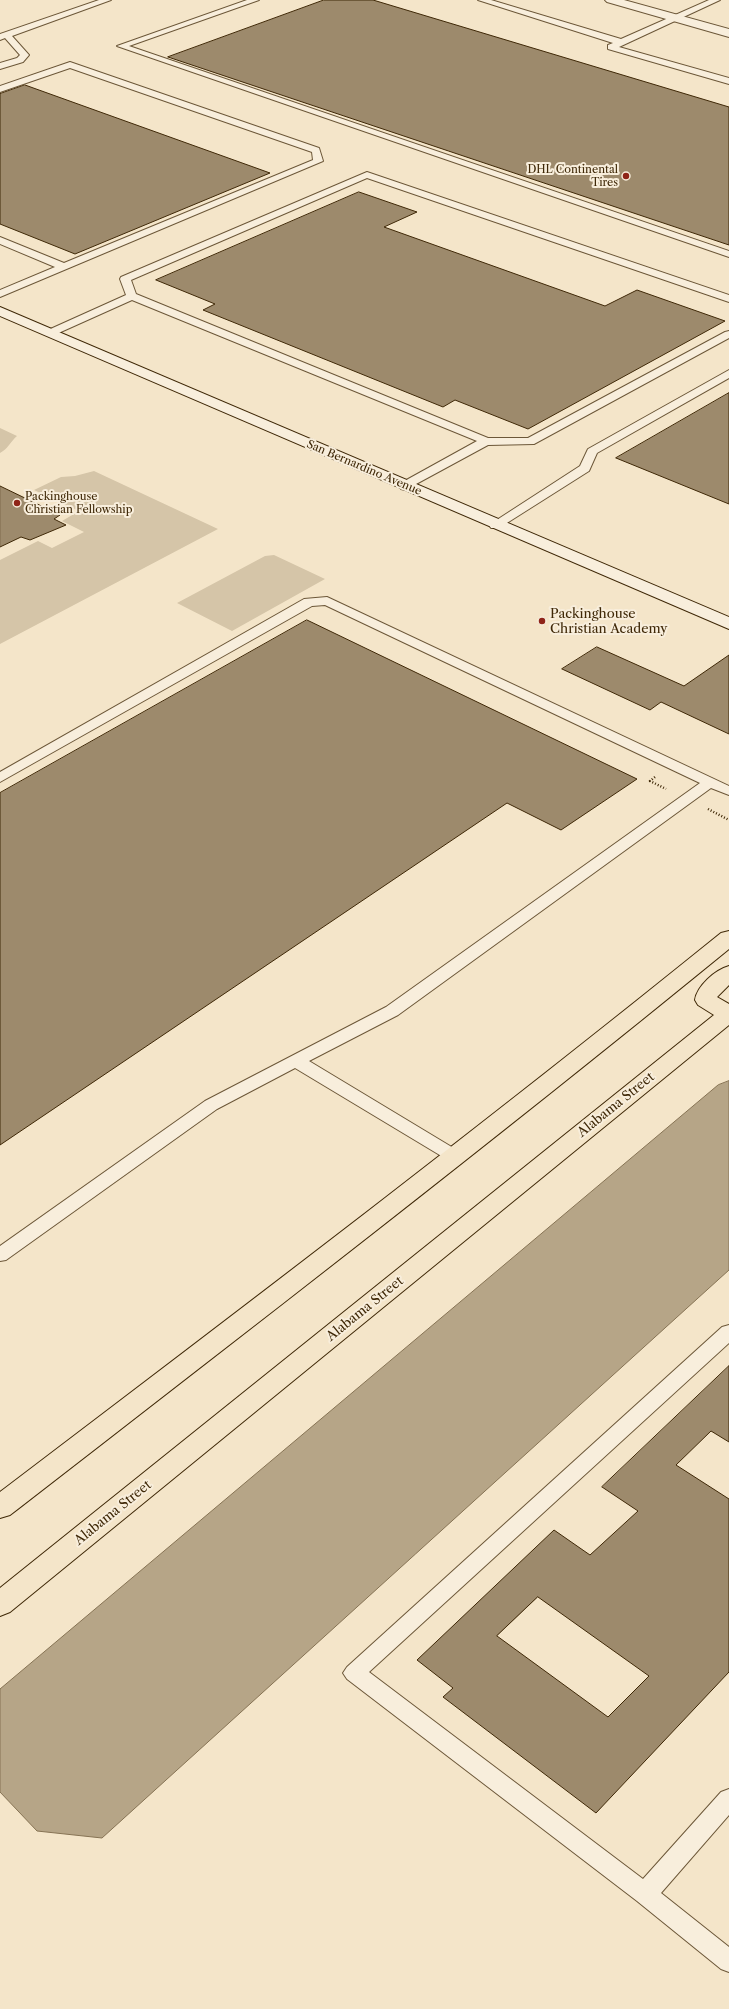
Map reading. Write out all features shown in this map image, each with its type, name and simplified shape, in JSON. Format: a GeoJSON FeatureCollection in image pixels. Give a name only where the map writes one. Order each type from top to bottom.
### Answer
{"type":"FeatureCollection","features":[{"type":"Feature","properties":{"kind":"main road"},"geometry":{"type":"LineString","coordinates":[[611,0],[729,33]]}},
{"type":"Feature","properties":{"kind":"main road","name":"San Bernardino Avenue"},"geometry":{"type":"LineString","coordinates":[[0,311],[494,525],[729,624]]}},
{"type":"Feature","properties":{"kind":"main road"},"geometry":{"type":"LineString","coordinates":[[0,1507],[454,1156],[729,938]]}},
{"type":"Feature","properties":{"kind":"main road"},"geometry":{"type":"LineString","coordinates":[[729,973],[707,993],[706,1000],[729,1014]]}},
{"type":"Feature","properties":{"kind":"main road","name":"Alabama Street"},"geometry":{"type":"LineString","coordinates":[[0,1604],[729,1014]]}},
{"type":"Feature","properties":{"kind":"lane"},"geometry":{"type":"LineString","coordinates":[[3,36],[107,0]]}},
{"type":"Feature","properties":{"kind":"lane"},"geometry":{"type":"LineString","coordinates":[[255,0],[121,46],[729,254]]}},
{"type":"Feature","properties":{"kind":"lane"},"geometry":{"type":"LineString","coordinates":[[482,0],[620,42]]}},
{"type":"Feature","properties":{"kind":"lane"},"geometry":{"type":"LineString","coordinates":[[716,0],[611,47],[729,81]]}},
{"type":"Feature","properties":{"kind":"lane"},"geometry":{"type":"LineString","coordinates":[[0,66],[20,60],[25,55],[3,36]]}},
{"type":"Feature","properties":{"kind":"lane"},"geometry":{"type":"LineString","coordinates":[[0,89],[70,65],[316,150],[318,161],[0,294]]}},
{"type":"Feature","properties":{"kind":"lane"},"geometry":{"type":"LineString","coordinates":[[729,299],[367,175],[125,279],[132,296],[486,441],[530,442],[729,334]]}},
{"type":"Feature","properties":{"kind":"lane"},"geometry":{"type":"LineString","coordinates":[[0,240],[64,267]]}},
{"type":"Feature","properties":{"kind":"lane"},"geometry":{"type":"LineString","coordinates":[[50,333],[132,296]]}},
{"type":"Feature","properties":{"kind":"lane"},"geometry":{"type":"LineString","coordinates":[[494,525],[585,468],[592,451],[729,374]]}},
{"type":"Feature","properties":{"kind":"lane"},"geometry":{"type":"LineString","coordinates":[[405,486],[486,441]]}},
{"type":"Feature","properties":{"kind":"lane"},"geometry":{"type":"LineString","coordinates":[[0,778],[309,602],[327,601],[729,791]]}},
{"type":"Feature","properties":{"kind":"lane"},"geometry":{"type":"LineString","coordinates":[[0,1255],[211,1105],[392,1011],[710,782]]}},
{"type":"Feature","properties":{"kind":"lane"},"geometry":{"type":"LineString","coordinates":[[296,1061],[454,1156]]}},
{"type":"Feature","properties":{"kind":"lane"},"geometry":{"type":"LineString","coordinates":[[729,1332],[354,1673],[645,1894],[729,1961]]}},
{"type":"Feature","properties":{"kind":"lane"},"geometry":{"type":"LineString","coordinates":[[645,1894],[729,1799]]}},
{"type":"Feature","properties":{"kind":"shaded area"},"geometry":{"type":"Polygon","coordinates":[[[0,428],[17,436],[5,450],[0,453],[0,428]]]}},
{"type":"Feature","properties":{"kind":"shaded area"},"geometry":{"type":"Polygon","coordinates":[[[94,471],[218,529],[0,644],[0,560],[38,541],[52,548],[84,532],[62,521],[79,511],[34,490],[61,477],[75,476],[94,471]]]}},
{"type":"Feature","properties":{"kind":"shaded area"},"geometry":{"type":"Polygon","coordinates":[[[274,555],[325,579],[232,631],[177,603],[265,556],[274,555]]]}},
{"type":"Feature","properties":{"kind":"shaded area"},"geometry":{"type":"Polygon","coordinates":[[[729,1081],[729,1270],[102,1838],[37,1831],[0,1792],[0,1689],[718,1085],[729,1081]]]}},
{"type":"Feature","properties":{"kind":"building","name":"DHL Continental Tires"},"geometry":{"type":"Polygon","coordinates":[[[324,0],[373,0],[729,107],[729,245],[168,57],[324,0]]]}},
{"type":"Feature","properties":{"kind":"building"},"geometry":{"type":"Polygon","coordinates":[[[25,85],[270,173],[75,254],[0,224],[0,94],[25,85]]]}},
{"type":"Feature","properties":{"kind":"building"},"geometry":{"type":"Polygon","coordinates":[[[359,192],[417,212],[384,227],[605,306],[637,290],[725,321],[528,429],[455,400],[443,407],[203,310],[215,304],[156,280],[359,192]]]}},
{"type":"Feature","properties":{"kind":"building"},"geometry":{"type":"Polygon","coordinates":[[[729,393],[729,504],[616,458],[729,393]]]}},
{"type":"Feature","properties":{"kind":"building","name":"Packinghouse Christian Fellowship"},"geometry":{"type":"Polygon","coordinates":[[[0,486],[60,515],[54,519],[66,525],[30,540],[21,537],[0,547],[0,486]]]}},
{"type":"Feature","properties":{"kind":"building"},"geometry":{"type":"Polygon","coordinates":[[[307,620],[637,779],[561,830],[507,803],[0,1145],[0,793],[307,620]]]}},
{"type":"Feature","properties":{"kind":"building"},"geometry":{"type":"Polygon","coordinates":[[[597,647],[684,686],[729,655],[729,734],[661,702],[650,710],[562,669],[597,647]]]}},
{"type":"Feature","properties":{"kind":"building"},"geometry":{"type":"Polygon","coordinates":[[[729,1366],[729,1442],[711,1431],[676,1465],[729,1499],[729,1672],[596,1813],[443,1697],[453,1688],[417,1660],[554,1530],[590,1555],[638,1511],[602,1487],[729,1366]],[[538,1597],[497,1636],[608,1717],[649,1676],[538,1597]]]}},
{"type":"Feature","properties":{"kind":"place","name":"DHL Continental Tires"},"geometry":{"type":"Point","coordinates":[626,176]}},
{"type":"Feature","properties":{"kind":"place","name":"Packinghouse Christian Fellowship"},"geometry":{"type":"Point","coordinates":[17,503]}},
{"type":"Feature","properties":{"kind":"place","name":"Packinghouse Christian Academy"},"geometry":{"type":"Point","coordinates":[542,621]}}]}
